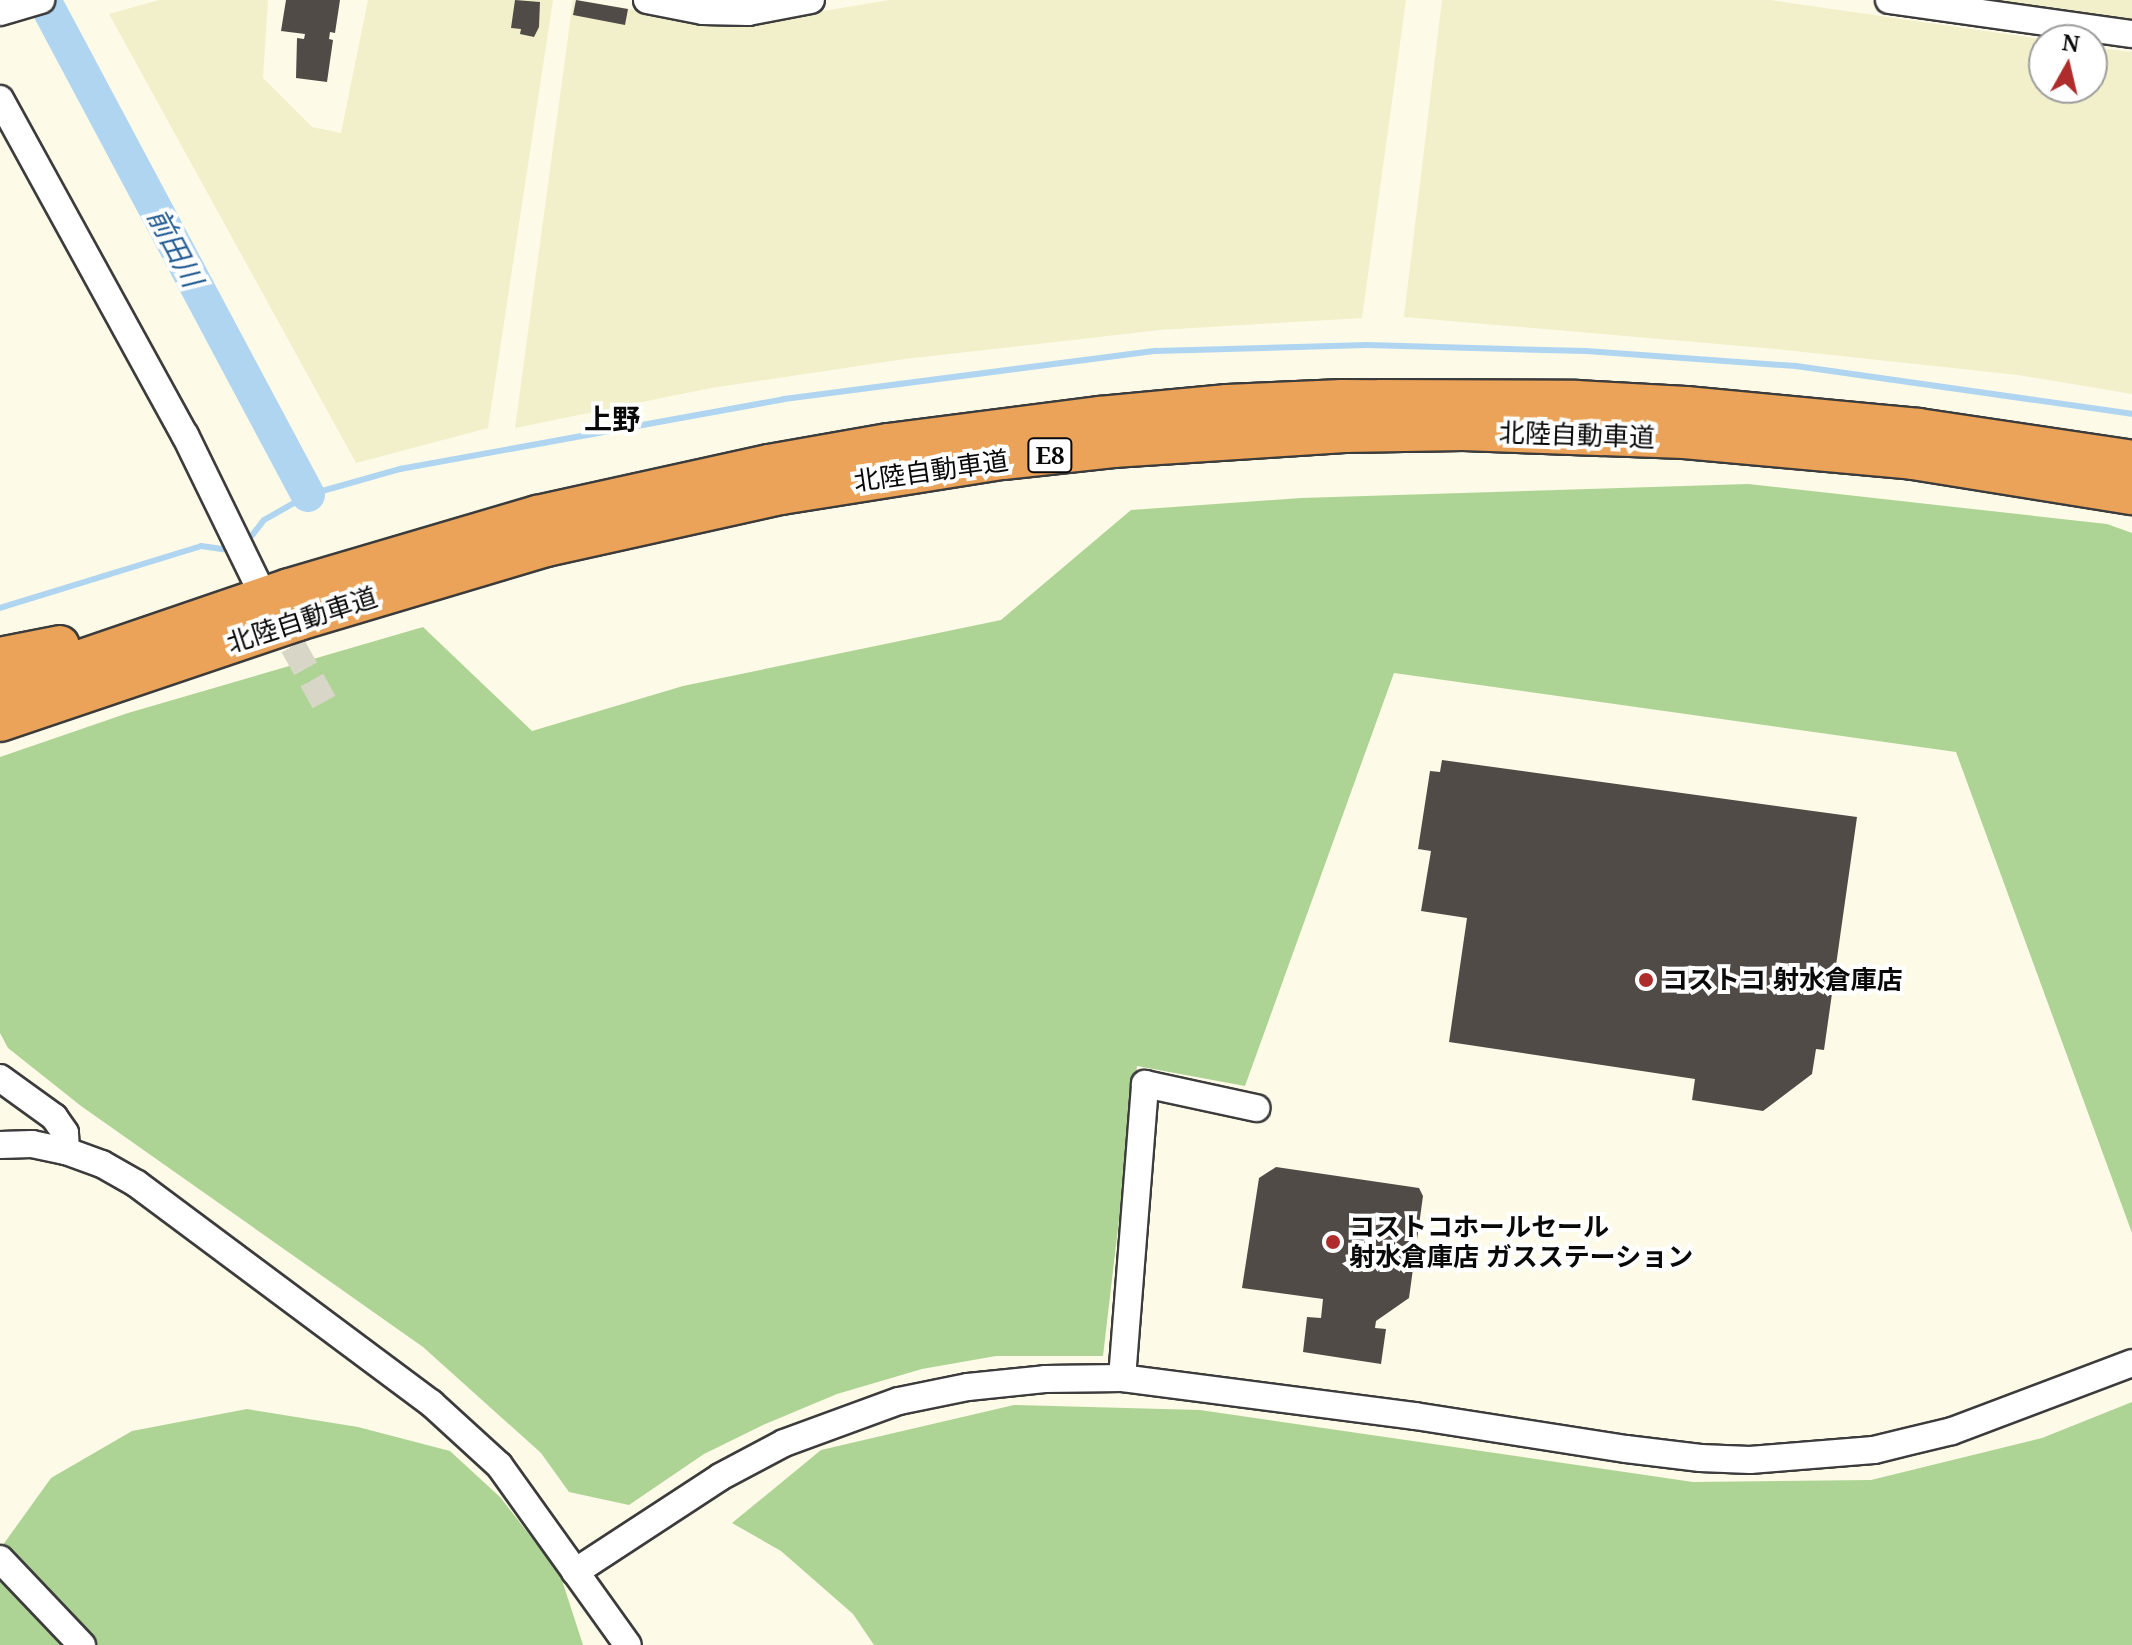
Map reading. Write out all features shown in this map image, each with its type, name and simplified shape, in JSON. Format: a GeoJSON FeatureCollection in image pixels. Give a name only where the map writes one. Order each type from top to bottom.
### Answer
{"type":"FeatureCollection","features":[{"type":"Feature","properties":{"kind":"highway","name":"北陸自動車道"},"geometry":{"type":"LineString","coordinates":[[0,687],[289,588],[537,515],[769,464],[888,443],[1100,416],[1227,404],[1342,399],[1562,400],[1715,408],[1919,428],[2132,460]]}},
{"type":"Feature","properties":{"kind":"highway","name":"北陸自動車道"},"geometry":{"type":"LineString","coordinates":[[0,722],[326,612],[546,547],[781,495],[972,464],[1113,448],[1228,439],[1419,432],[1684,439],[1913,460],[2132,495]]}},
{"type":"Feature","properties":{"kind":"highway"},"geometry":{"type":"LineString","coordinates":[[0,657],[151,621],[452,531],[537,515]]}},
{"type":"Feature","properties":{"kind":"street"},"geometry":{"type":"LineString","coordinates":[[647,0],[718,12],[748,12],[811,0]]}},
{"type":"Feature","properties":{"kind":"street"},"geometry":{"type":"LineString","coordinates":[[1889,0],[2132,34]]}},
{"type":"Feature","properties":{"kind":"street"},"geometry":{"type":"LineString","coordinates":[[0,99],[185,435],[258,585]]}},
{"type":"Feature","properties":{"kind":"street"},"geometry":{"type":"LineString","coordinates":[[0,1078],[54,1117],[65,1133],[66,1151]]}},
{"type":"Feature","properties":{"kind":"street"},"geometry":{"type":"LineString","coordinates":[[1122,1378],[1145,1084],[1256,1108]]}},
{"type":"Feature","properties":{"kind":"street"},"geometry":{"type":"LineString","coordinates":[[0,1145],[32,1144],[66,1151],[102,1164],[137,1184],[431,1403],[499,1465],[628,1645]]}},
{"type":"Feature","properties":{"kind":"street"},"geometry":{"type":"LineString","coordinates":[[575,1572],[720,1477],[784,1443],[843,1418],[899,1401],[968,1387],[1045,1379],[1122,1378],[1415,1416],[1626,1449],[1700,1458],[1750,1460],[1874,1450],[1952,1431],[2132,1363]]}},
{"type":"Feature","properties":{"kind":"street"},"geometry":{"type":"LineString","coordinates":[[0,1559],[82,1645]]}},
{"type":"Feature","properties":{"kind":"green space"},"geometry":{"type":"Polygon","coordinates":[[[159,0],[268,0],[263,78],[312,127],[341,133],[368,0],[553,0],[488,428],[356,463],[109,14],[159,0]]]}},
{"type":"Feature","properties":{"kind":"green space"},"geometry":{"type":"Polygon","coordinates":[[[573,0],[733,26],[889,0],[1406,0],[1362,318],[1160,330],[905,359],[711,388],[515,428],[573,0]]]}},
{"type":"Feature","properties":{"kind":"green space"},"geometry":{"type":"Polygon","coordinates":[[[1442,0],[1770,0],[2028,37],[2028,104],[2108,104],[2108,49],[2132,52],[2132,394],[2018,375],[1776,349],[1404,317],[1442,0]]]}},
{"type":"Feature","properties":{"kind":"green space"},"geometry":{"type":"Polygon","coordinates":[[[1996,0],[2132,0],[2132,19],[1996,0]]]}},
{"type":"Feature","properties":{"kind":"green space"},"geometry":{"type":"Polygon","coordinates":[[[1748,484],[2107,524],[2132,533],[2132,1233],[1956,752],[1394,673],[1245,1086],[1137,1066],[1103,1356],[996,1356],[922,1369],[837,1394],[704,1454],[629,1505],[569,1492],[541,1453],[423,1347],[81,1106],[8,1048],[0,1033],[0,757],[128,713],[423,627],[532,731],[683,686],[1001,620],[1131,510],[1301,498],[1748,484]]]}},
{"type":"Feature","properties":{"kind":"green space"},"geometry":{"type":"Polygon","coordinates":[[[2132,1402],[2132,1645],[874,1645],[853,1614],[781,1551],[732,1523],[821,1450],[1014,1405],[1200,1410],[1693,1482],[1871,1480],[2042,1438],[2132,1402]]]}},
{"type":"Feature","properties":{"kind":"green space"},"geometry":{"type":"Polygon","coordinates":[[[247,1409],[358,1427],[450,1451],[500,1497],[560,1574],[583,1645],[0,1645],[0,1549],[51,1478],[132,1431],[247,1409]]]}},
{"type":"Feature","properties":{"kind":"building"},"geometry":{"type":"Polygon","coordinates":[[[286,0],[340,0],[335,33],[330,32],[329,39],[333,40],[327,82],[296,78],[297,38],[304,39],[305,34],[281,31],[286,0]]]}},
{"type":"Feature","properties":{"kind":"building"},"geometry":{"type":"Polygon","coordinates":[[[515,0],[540,2],[539,27],[534,37],[520,34],[521,29],[511,28],[515,0]]]}},
{"type":"Feature","properties":{"kind":"building"},"geometry":{"type":"Polygon","coordinates":[[[576,0],[628,9],[625,25],[573,15],[576,0]]]}},
{"type":"Feature","properties":{"kind":"building","name":"コストコ 射水倉庫店"},"geometry":{"type":"Polygon","coordinates":[[[1442,760],[1857,817],[1824,1050],[1816,1049],[1812,1074],[1763,1111],[1692,1100],[1695,1079],[1449,1042],[1467,918],[1421,911],[1431,851],[1418,849],[1430,771],[1440,772],[1442,760]]]}},
{"type":"Feature","properties":{"kind":"building","name":"コストコホールセール 射水倉庫店 ガスステーション"},"geometry":{"type":"Polygon","coordinates":[[[1276,1167],[1419,1188],[1423,1196],[1409,1298],[1376,1321],[1375,1328],[1386,1329],[1381,1364],[1303,1352],[1307,1317],[1321,1318],[1323,1299],[1242,1288],[1259,1178],[1276,1167]]]}},
{"type":"Feature","properties":{"kind":"waterway","name":"前田川"},"geometry":{"type":"LineString","coordinates":[[44,0],[308,495]]}},
{"type":"Feature","properties":{"kind":"waterway"},"geometry":{"type":"LineString","coordinates":[[246,543],[264,520],[308,495],[400,469],[784,399],[1156,351],[1367,345],[1586,351],[1796,366],[2132,414]]}},
{"type":"Feature","properties":{"kind":"waterway"},"geometry":{"type":"LineString","coordinates":[[0,608],[201,546],[231,550]]}},
{"type":"Feature","properties":{"kind":"tunnel"},"geometry":{"type":"LineString","coordinates":[[274,612],[324,702]]}},
{"type":"Feature","properties":{"kind":"place","name":"コストコ 射水倉庫店"},"geometry":{"type":"Point","coordinates":[1646,980]}},
{"type":"Feature","properties":{"kind":"place","name":"コストコホールセール 射水倉庫店 ガスステーション"},"geometry":{"type":"Point","coordinates":[1333,1242]}},
{"type":"Feature","properties":{"kind":"district","name":"上野"},"geometry":{"type":"Point","coordinates":[612,418]}}]}
